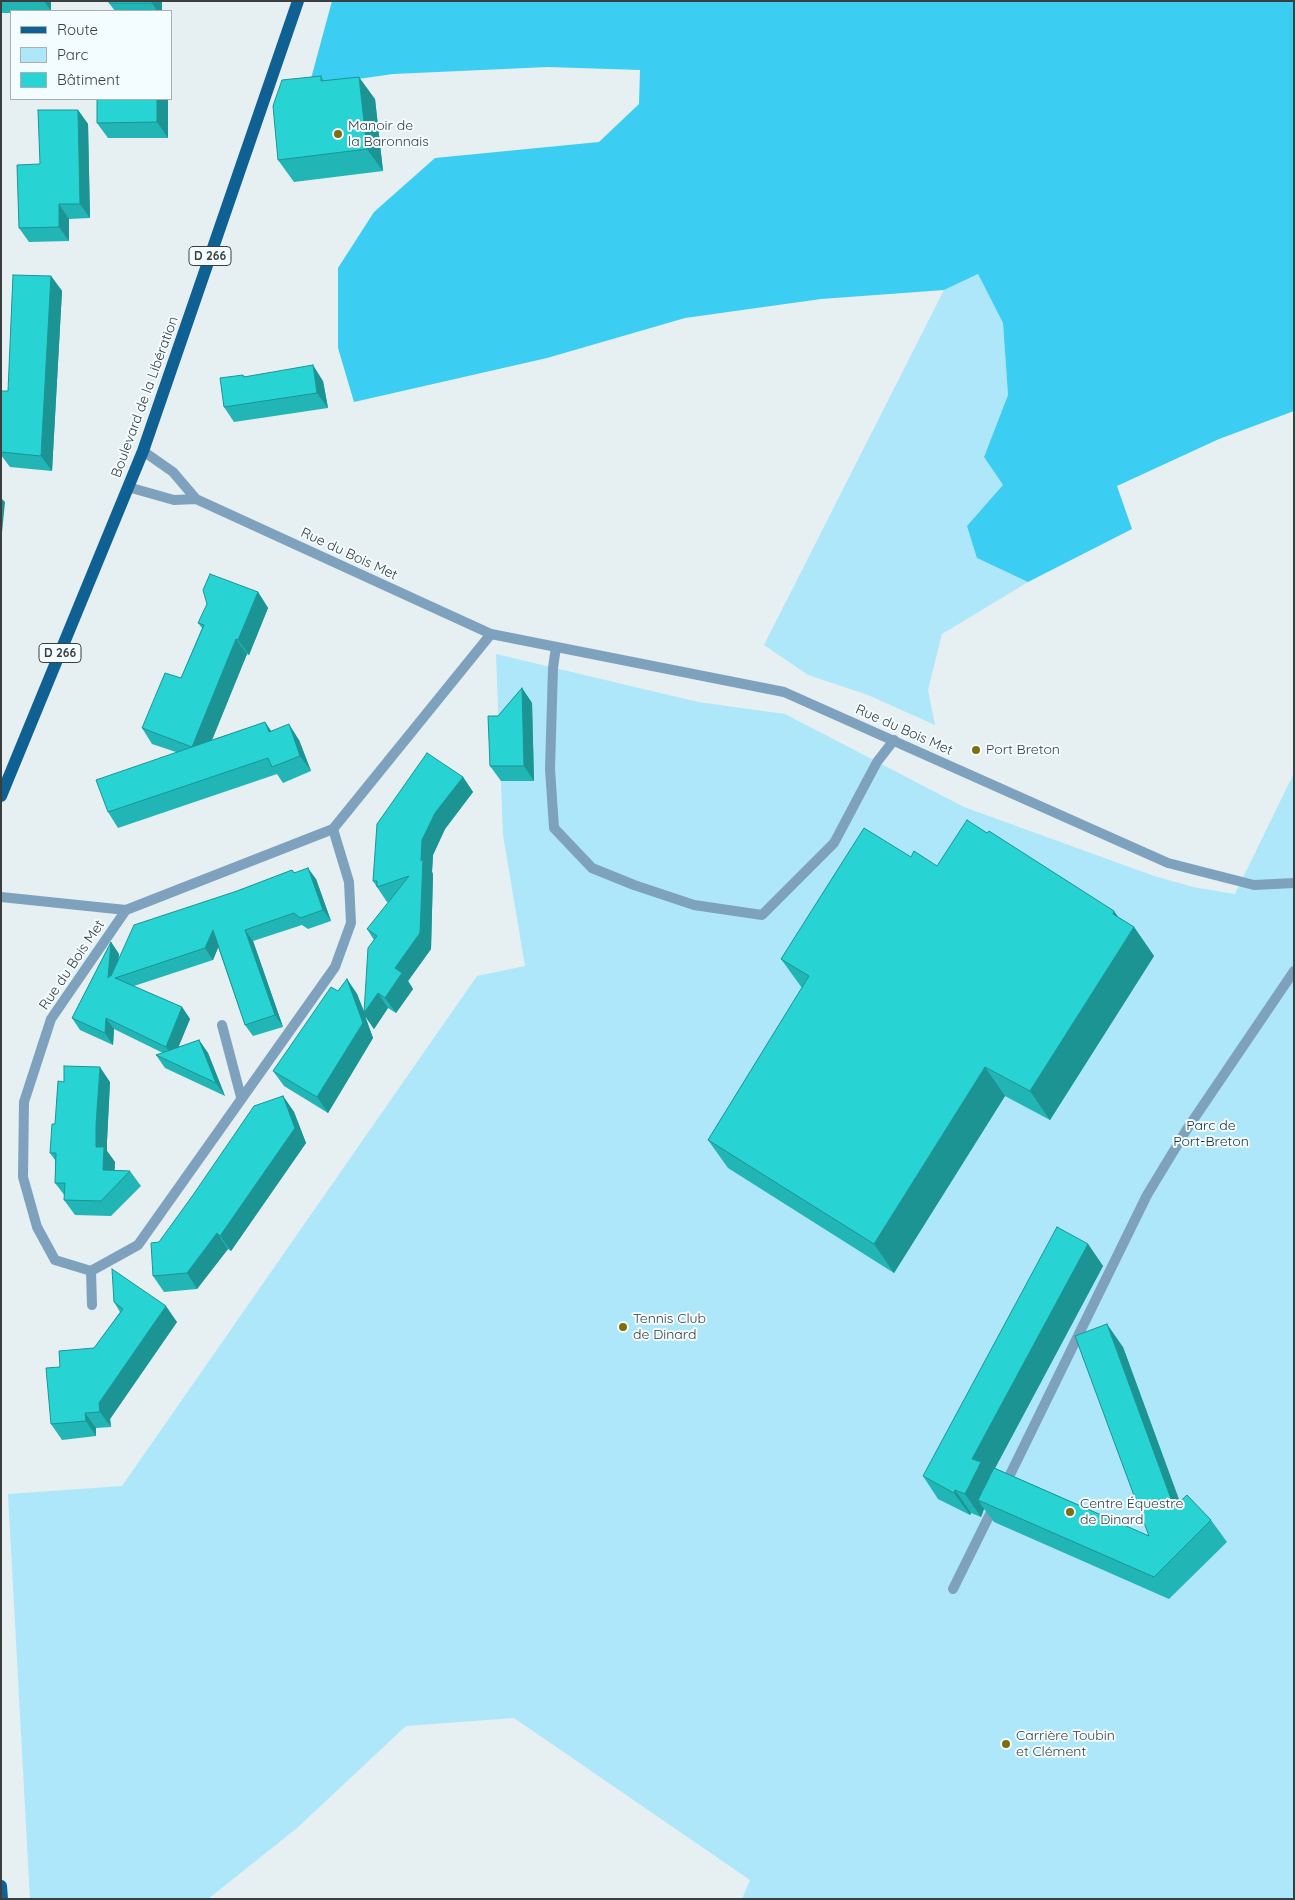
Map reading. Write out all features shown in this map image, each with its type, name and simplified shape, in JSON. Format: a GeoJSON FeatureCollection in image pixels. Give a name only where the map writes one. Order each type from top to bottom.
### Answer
{"type":"FeatureCollection","features":[{"type":"Feature","properties":{"kind":"main road","name":"Boulevard de la Libération"},"geometry":{"type":"LineString","coordinates":[[1,796],[143,451],[298,1]]}},
{"type":"Feature","properties":{"kind":"main road"},"geometry":{"type":"LineString","coordinates":[[1,1886],[2,1899]]}},
{"type":"Feature","properties":{"kind":"street","name":"Rue du Bois Met"},"geometry":{"type":"LineString","coordinates":[[143,451],[173,472],[196,499],[491,634],[784,692],[1168,863],[1254,885],[1294,883]]}},
{"type":"Feature","properties":{"kind":"street","name":"Rue du Bois Met"},"geometry":{"type":"LineString","coordinates":[[128,488],[174,500],[196,499]]}},
{"type":"Feature","properties":{"kind":"street","name":"Rue du Bois Met"},"geometry":{"type":"LineString","coordinates":[[1,897],[126,910],[333,829],[491,634]]}},
{"type":"Feature","properties":{"kind":"street"},"geometry":{"type":"LineString","coordinates":[[556,647],[553,668],[550,769],[554,828],[592,868],[634,885],[694,904],[762,915],[834,843],[877,762],[894,740]]}},
{"type":"Feature","properties":{"kind":"street"},"geometry":{"type":"LineString","coordinates":[[92,1306],[91,1272],[138,1245],[241,1097],[335,968],[351,924],[349,882],[333,829]]}},
{"type":"Feature","properties":{"kind":"street","name":"Rue du Bois Met"},"geometry":{"type":"LineString","coordinates":[[91,1272],[55,1260],[37,1228],[23,1177],[24,1102],[50,1019],[126,910]]}},
{"type":"Feature","properties":{"kind":"street"},"geometry":{"type":"LineString","coordinates":[[954,1589],[1147,1195],[1294,971]]}},
{"type":"Feature","properties":{"kind":"street"},"geometry":{"type":"LineString","coordinates":[[222,1025],[241,1097]]}},
{"type":"Feature","properties":{"kind":"green space"},"geometry":{"type":"Polygon","coordinates":[[[978,274],[1003,323],[1008,395],[984,457],[1003,485],[977,558],[1028,582],[942,634],[928,690],[935,725],[868,695],[808,675],[764,645],[944,290],[978,274]]]}},
{"type":"Feature","properties":{"kind":"green space","name":"Tennis Club de Dinard"},"geometry":{"type":"Polygon","coordinates":[[[496,654],[698,702],[785,714],[964,807],[1154,876],[1193,887],[1235,894],[1294,773],[1294,1899],[742,1899],[750,1880],[514,1718],[406,1726],[297,1828],[208,1899],[30,1899],[8,1494],[122,1486],[477,976],[525,966],[503,835],[496,654]]]}},
{"type":"Feature","properties":{"kind":"shaded area"},"geometry":{"type":"Polygon","coordinates":[[[332,1],[1294,1],[1294,411],[1219,439],[1117,486],[1132,529],[1028,582],[977,558],[967,526],[1003,485],[984,457],[1008,395],[1003,323],[978,274],[944,290],[821,299],[685,318],[547,358],[354,402],[338,348],[338,268],[374,212],[435,158],[599,142],[639,104],[640,70],[548,67],[393,74],[309,86],[332,1]]]}},
{"type":"Feature","properties":{"kind":"building"},"geometry":{"type":"Polygon","coordinates":[[[109,1],[152,1],[152,3],[109,3],[109,1]]]}},
{"type":"Feature","properties":{"kind":"building"},"geometry":{"type":"Polygon","coordinates":[[[321,76],[321,81],[359,77],[367,149],[278,160],[273,106],[282,80],[321,76]]]}},
{"type":"Feature","properties":{"kind":"building"},"geometry":{"type":"Polygon","coordinates":[[[97,100],[157,100],[157,122],[97,123],[97,100]]]}},
{"type":"Feature","properties":{"kind":"building"},"geometry":{"type":"Polygon","coordinates":[[[38,110],[78,110],[80,204],[59,204],[59,227],[19,228],[17,165],[40,164],[38,110]]]}},
{"type":"Feature","properties":{"kind":"building"},"geometry":{"type":"Polygon","coordinates":[[[13,275],[51,276],[41,456],[1,452],[1,391],[8,391],[13,275]]]}},
{"type":"Feature","properties":{"kind":"building"},"geometry":{"type":"Polygon","coordinates":[[[313,365],[317,393],[224,407],[220,378],[243,375],[244,377],[313,365]]]}},
{"type":"Feature","properties":{"kind":"building"},"geometry":{"type":"Polygon","coordinates":[[[210,574],[258,592],[238,640],[236,639],[192,747],[142,728],[165,673],[181,678],[204,625],[198,623],[207,604],[203,590],[210,574]]]}},
{"type":"Feature","properties":{"kind":"building"},"geometry":{"type":"Polygon","coordinates":[[[522,688],[524,766],[490,766],[488,716],[498,716],[522,688]]]}},
{"type":"Feature","properties":{"kind":"building"},"geometry":{"type":"Polygon","coordinates":[[[265,722],[269,732],[289,724],[300,756],[272,767],[268,758],[108,812],[96,780],[265,722]]]}},
{"type":"Feature","properties":{"kind":"building"},"geometry":{"type":"Polygon","coordinates":[[[427,753],[463,777],[435,813],[422,840],[420,933],[395,968],[402,973],[385,998],[378,993],[364,1013],[368,948],[377,936],[367,929],[409,876],[377,887],[377,881],[373,881],[377,824],[427,753]]]}},
{"type":"Feature","properties":{"kind":"building"},"geometry":{"type":"Polygon","coordinates":[[[967,820],[987,833],[989,831],[1114,911],[1113,914],[1134,927],[1030,1091],[985,1067],[874,1244],[708,1140],[809,976],[781,959],[864,828],[911,857],[914,851],[937,866],[967,820]]]}},
{"type":"Feature","properties":{"kind":"building"},"geometry":{"type":"Polygon","coordinates":[[[308,868],[323,910],[300,918],[294,913],[245,930],[275,1015],[245,1025],[213,930],[205,948],[115,978],[182,1007],[166,1047],[106,1018],[105,1033],[72,1018],[111,942],[108,978],[111,976],[134,925],[237,891],[292,870],[294,873],[308,868]]]}},
{"type":"Feature","properties":{"kind":"building"},"geometry":{"type":"Polygon","coordinates":[[[347,979],[363,1023],[317,1097],[273,1071],[331,987],[338,991],[347,979]]]}},
{"type":"Feature","properties":{"kind":"building"},"geometry":{"type":"Polygon","coordinates":[[[199,1040],[216,1083],[156,1055],[199,1040]]]}},
{"type":"Feature","properties":{"kind":"building"},"geometry":{"type":"Polygon","coordinates":[[[64,1066],[100,1067],[96,1147],[104,1147],[103,1170],[130,1171],[101,1201],[64,1200],[65,1183],[55,1183],[56,1153],[50,1153],[52,1124],[55,1124],[58,1081],[64,1082],[64,1066]]]}},
{"type":"Feature","properties":{"kind":"building"},"geometry":{"type":"Polygon","coordinates":[[[283,1096],[295,1128],[220,1236],[217,1233],[187,1273],[153,1276],[151,1243],[159,1242],[254,1106],[283,1096]]]}},
{"type":"Feature","properties":{"kind":"building"},"geometry":{"type":"Polygon","coordinates":[[[1057,1227],[1088,1244],[972,1459],[981,1462],[965,1494],[955,1490],[954,1493],[923,1476],[1057,1227]]]}},
{"type":"Feature","properties":{"kind":"building"},"geometry":{"type":"Polygon","coordinates":[[[112,1269],[166,1306],[99,1403],[100,1412],[85,1413],[86,1421],[51,1424],[46,1368],[60,1367],[59,1351],[94,1348],[123,1309],[114,1302],[112,1269]]]}},
{"type":"Feature","properties":{"kind":"building"},"geometry":{"type":"Polygon","coordinates":[[[1107,1324],[1174,1507],[1187,1495],[1211,1520],[1154,1577],[978,1500],[994,1468],[1149,1536],[1075,1336],[1107,1324]]]}},
{"type":"Feature","properties":{"kind":"place","name":"Manoir de la Baronnais"},"geometry":{"type":"Point","coordinates":[338,134]}},
{"type":"Feature","properties":{"kind":"place","name":"Port Breton"},"geometry":{"type":"Point","coordinates":[976,750]}},
{"type":"Feature","properties":{"kind":"place","name":"Tennis Club de Dinard"},"geometry":{"type":"Point","coordinates":[623,1327]}},
{"type":"Feature","properties":{"kind":"place","name":"Centre Équestre de Dinard"},"geometry":{"type":"Point","coordinates":[1070,1512]}},
{"type":"Feature","properties":{"kind":"place","name":"Carrière Toubin et Clément"},"geometry":{"type":"Point","coordinates":[1006,1744]}},
{"type":"Feature","properties":{"kind":"park label","name":"Parc de Port-Breton"},"geometry":{"type":"Point","coordinates":[1211,1134]}}]}
